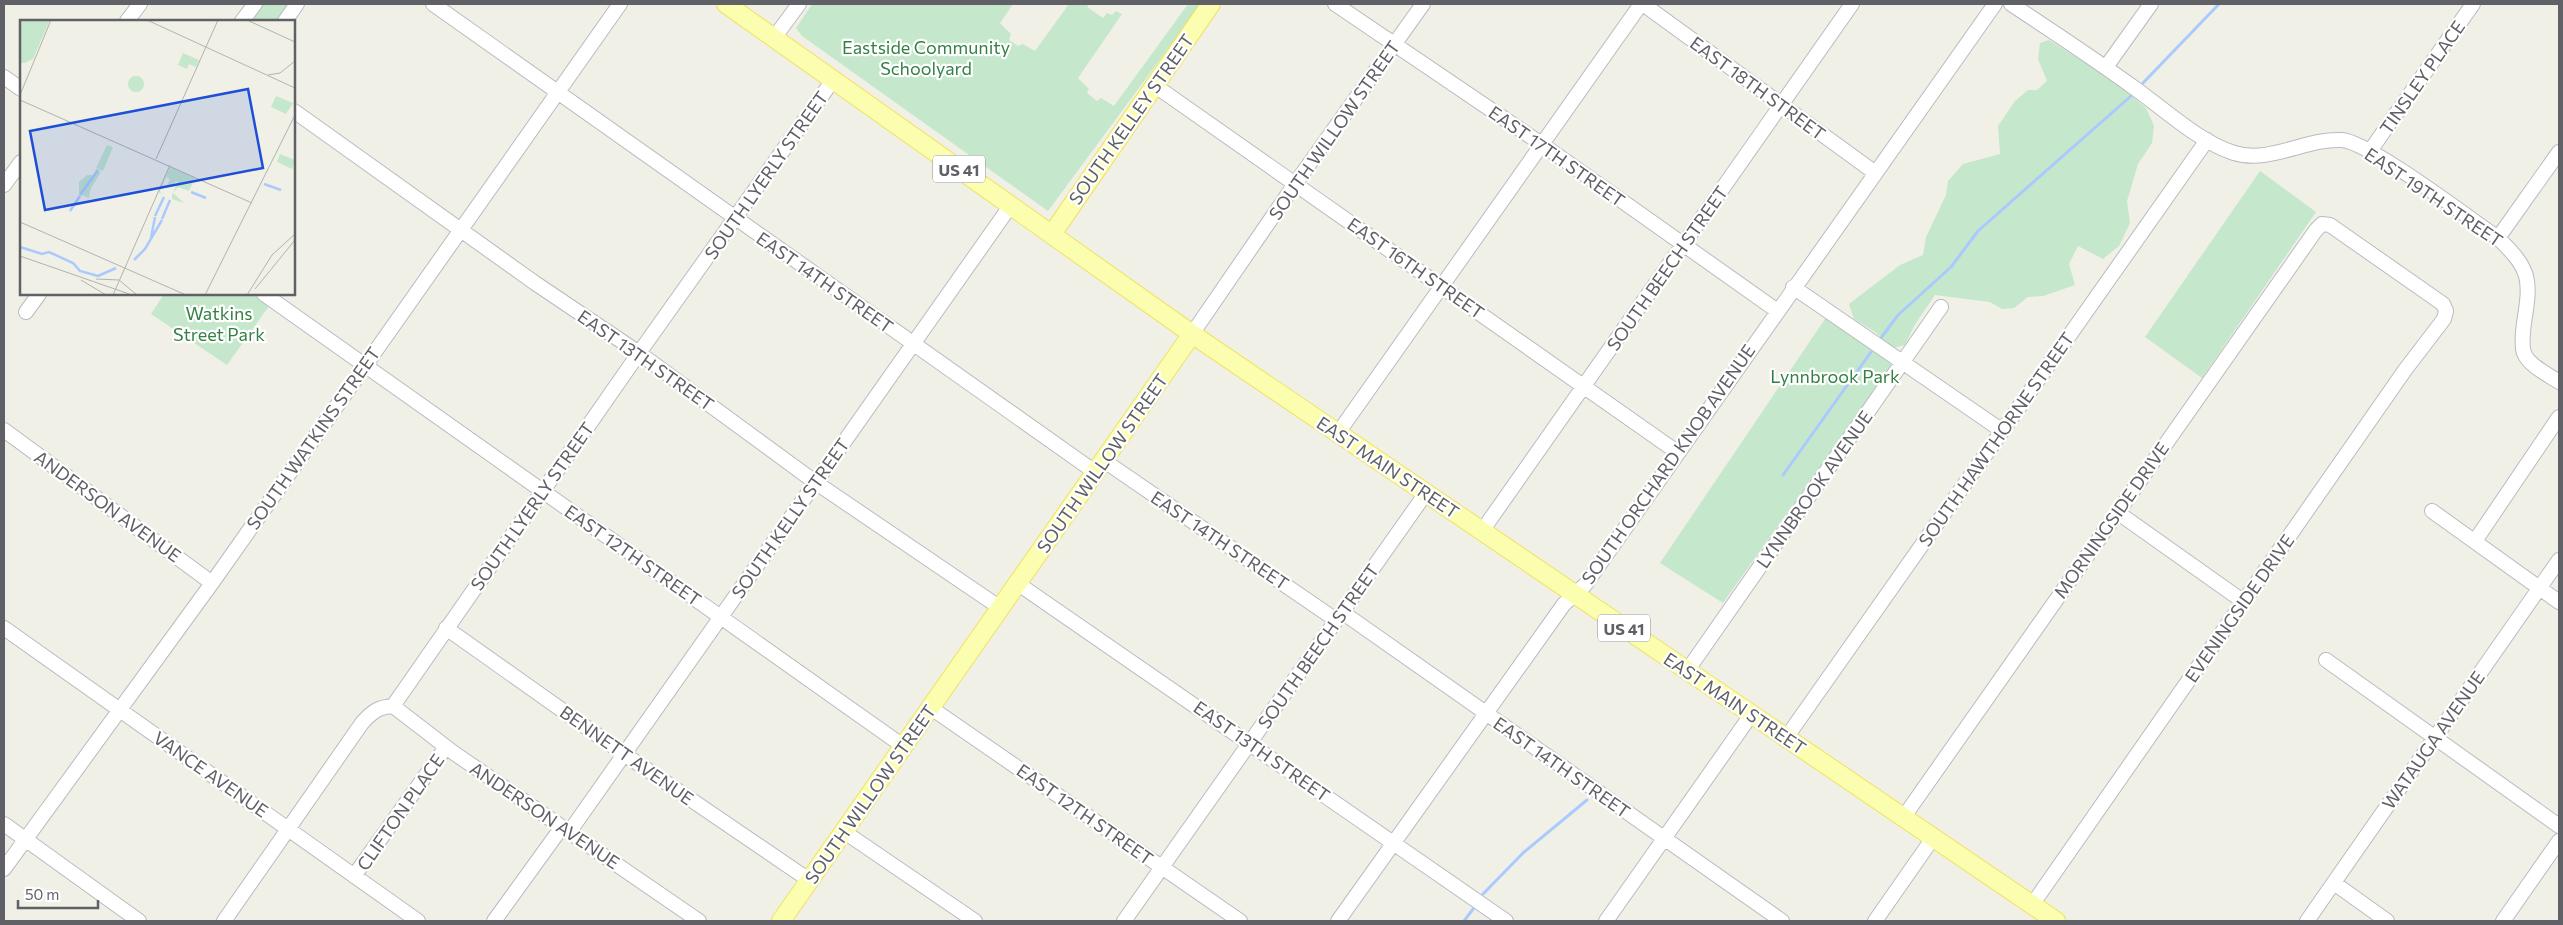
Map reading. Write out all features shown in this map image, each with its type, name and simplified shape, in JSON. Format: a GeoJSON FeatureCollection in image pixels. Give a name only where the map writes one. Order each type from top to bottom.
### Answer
{"type":"FeatureCollection","features":[{"type":"Feature","properties":{"kind":"main road","name":"EAST MAIN STREET"},"geometry":{"type":"LineString","coordinates":[[726,4],[1192,334],[2056,921]]}},
{"type":"Feature","properties":{"kind":"main road","name":"SOUTH KELLEY STREET"},"geometry":{"type":"LineString","coordinates":[[1052,234],[1211,4]]}},
{"type":"Feature","properties":{"kind":"main road","name":"SOUTH WILLOW STREET"},"geometry":{"type":"LineString","coordinates":[[781,921],[931,708],[999,607],[1192,334]]}},
{"type":"Feature","properties":{"kind":"street"},"geometry":{"type":"LineString","coordinates":[[128,20],[140,4]]}},
{"type":"Feature","properties":{"kind":"street"},"geometry":{"type":"LineString","coordinates":[[243,20],[255,4]]}},
{"type":"Feature","properties":{"kind":"street"},"geometry":{"type":"LineString","coordinates":[[286,20],[297,4]]}},
{"type":"Feature","properties":{"kind":"street","name":"EAST 14TH STREET"},"geometry":{"type":"LineString","coordinates":[[433,4],[913,344],[1099,466],[1339,616],[1486,713],[1782,921]]}},
{"type":"Feature","properties":{"kind":"street","name":"SOUTH WATKINS STREET"},"geometry":{"type":"LineString","coordinates":[[4,869],[118,709],[212,583],[620,4]]}},
{"type":"Feature","properties":{"kind":"street"},"geometry":{"type":"LineString","coordinates":[[774,38],[799,4]]}},
{"type":"Feature","properties":{"kind":"street","name":"EAST 17TH STREET"},"geometry":{"type":"LineString","coordinates":[[1336,4],[1542,145],[1776,310]]}},
{"type":"Feature","properties":{"kind":"street","name":"SOUTH WILLOW STREET"},"geometry":{"type":"LineString","coordinates":[[1192,334],[1295,184],[1423,4]]}},
{"type":"Feature","properties":{"kind":"street"},"geometry":{"type":"LineString","coordinates":[[1338,433],[1642,4]]}},
{"type":"Feature","properties":{"kind":"street","name":"EAST 18TH STREET"},"geometry":{"type":"LineString","coordinates":[[1642,4],[1874,172]]}},
{"type":"Feature","properties":{"kind":"street","name":"SOUTH BEECH STREET"},"geometry":{"type":"LineString","coordinates":[[1482,531],[1684,246],[1852,4]]}},
{"type":"Feature","properties":{"kind":"street","name":"SOUTH ORCHARD KNOB AVENUE"},"geometry":{"type":"LineString","coordinates":[[1338,921],[1564,604],[1585,585],[1776,310],[1995,4]]}},
{"type":"Feature","properties":{"kind":"street","name":"EAST 19TH STREET"},"geometry":{"type":"LineString","coordinates":[[2011,4],[2106,67],[2207,140],[2235,153],[2262,155],[2320,140],[2344,140],[2370,151],[2498,238],[2516,256],[2528,278],[2529,294],[2522,337],[2524,354],[2533,364],[2559,382]]}},
{"type":"Feature","properties":{"kind":"street"},"geometry":{"type":"LineString","coordinates":[[2106,67],[2151,4]]}},
{"type":"Feature","properties":{"kind":"street","name":"TINSLEY PLACE"},"geometry":{"type":"LineString","coordinates":[[2370,151],[2473,4]]}},
{"type":"Feature","properties":{"kind":"street"},"geometry":{"type":"LineString","coordinates":[[4,77],[20,89]]}},
{"type":"Feature","properties":{"kind":"street","name":"SOUTH LYERLY STREET"},"geometry":{"type":"LineString","coordinates":[[393,706],[639,353],[833,80]]}},
{"type":"Feature","properties":{"kind":"street","name":"EAST 16TH STREET"},"geometry":{"type":"LineString","coordinates":[[1154,85],[1677,452]]}},
{"type":"Feature","properties":{"kind":"street","name":"EAST 13TH STREET"},"geometry":{"type":"LineString","coordinates":[[295,112],[535,283],[639,353],[815,482],[999,607]]}},
{"type":"Feature","properties":{"kind":"street","name":"SOUTH HAWTHORNE STREET"},"geometry":{"type":"LineString","coordinates":[[1786,738],[2001,430],[2207,140]]}},
{"type":"Feature","properties":{"kind":"street"},"geometry":{"type":"LineString","coordinates":[[2498,238],[2559,152]]}},
{"type":"Feature","properties":{"kind":"street"},"geometry":{"type":"LineString","coordinates":[[4,185],[20,163]]}},
{"type":"Feature","properties":{"kind":"street","name":"SOUTH KELLY STREET"},"geometry":{"type":"LineString","coordinates":[[494,921],[624,754],[1011,205]]}},
{"type":"Feature","properties":{"kind":"street","name":"EVENINGSIDE DRIVE"},"geometry":{"type":"LineString","coordinates":[[2032,905],[2405,370],[2444,319],[2446,311],[2443,304],[2330,225],[2322,224]]}},
{"type":"Feature","properties":{"kind":"street","name":"MORNINGSIDE DRIVE"},"geometry":{"type":"LineString","coordinates":[[1903,818],[2117,512],[2322,224]]}},
{"type":"Feature","properties":{"kind":"street"},"geometry":{"type":"LineString","coordinates":[[1793,287],[2001,430]]}},
{"type":"Feature","properties":{"kind":"street"},"geometry":{"type":"LineString","coordinates":[[26,312],[38,295]]}},
{"type":"Feature","properties":{"kind":"street","name":"EAST 12TH STREET"},"geometry":{"type":"LineString","coordinates":[[265,295],[903,746]]}},
{"type":"Feature","properties":{"kind":"street","name":"LYNNBROOK AVENUE"},"geometry":{"type":"LineString","coordinates":[[1687,671],[1941,307]]}},
{"type":"Feature","properties":{"kind":"street"},"geometry":{"type":"LineString","coordinates":[[2475,541],[2559,417]]}},
{"type":"Feature","properties":{"kind":"street","name":"ANDERSON AVENUE"},"geometry":{"type":"LineString","coordinates":[[4,430],[212,583]]}},
{"type":"Feature","properties":{"kind":"street","name":"SOUTH BEECH STREET"},"geometry":{"type":"LineString","coordinates":[[1124,921],[1426,493]]}},
{"type":"Feature","properties":{"kind":"street"},"geometry":{"type":"LineString","coordinates":[[2117,512],[2244,602]]}},
{"type":"Feature","properties":{"kind":"street"},"geometry":{"type":"LineString","coordinates":[[2432,512],[2559,602]]}},
{"type":"Feature","properties":{"kind":"street","name":"WATAUGA AVENUE"},"geometry":{"type":"LineString","coordinates":[[2306,921],[2559,560]]}},
{"type":"Feature","properties":{"kind":"street","name":"EAST 13TH STREET"},"geometry":{"type":"LineString","coordinates":[[1017,583],[1506,921]]}},
{"type":"Feature","properties":{"kind":"street","name":"VANCE AVENUE"},"geometry":{"type":"LineString","coordinates":[[4,628],[418,921]]}},
{"type":"Feature","properties":{"kind":"street","name":"BENNETT AVENUE"},"geometry":{"type":"LineString","coordinates":[[446,628],[624,754],[809,880]]}},
{"type":"Feature","properties":{"kind":"street"},"geometry":{"type":"LineString","coordinates":[[2326,660],[2559,826]]}},
{"type":"Feature","properties":{"kind":"street"},"geometry":{"type":"LineString","coordinates":[[224,921],[362,723],[372,712],[382,707],[393,706]]}},
{"type":"Feature","properties":{"kind":"street","name":"ANDERSON AVENUE"},"geometry":{"type":"LineString","coordinates":[[393,706],[446,747],[699,921]]}},
{"type":"Feature","properties":{"kind":"street","name":"EAST 12TH STREET"},"geometry":{"type":"LineString","coordinates":[[931,708],[1240,921]]}},
{"type":"Feature","properties":{"kind":"street"},"geometry":{"type":"LineString","coordinates":[[1606,921],[1751,715]]}},
{"type":"Feature","properties":{"kind":"street","name":"CLIFTON PLACE"},"geometry":{"type":"LineString","coordinates":[[354,876],[446,747]]}},
{"type":"Feature","properties":{"kind":"street"},"geometry":{"type":"LineString","coordinates":[[4,824],[139,921]]}},
{"type":"Feature","properties":{"kind":"street"},"geometry":{"type":"LineString","coordinates":[[843,831],[975,921]]}},
{"type":"Feature","properties":{"kind":"street"},"geometry":{"type":"LineString","coordinates":[[1875,921],[1933,838]]}},
{"type":"Feature","properties":{"kind":"street"},"geometry":{"type":"LineString","coordinates":[[2503,921],[2559,841]]}},
{"type":"Feature","properties":{"kind":"street"},"geometry":{"type":"LineString","coordinates":[[2334,883],[2387,921]]}},
{"type":"Feature","properties":{"kind":"green space"},"geometry":{"type":"Polygon","coordinates":[[[263,4],[289,4],[278,20],[251,20],[263,4]]]}},
{"type":"Feature","properties":{"kind":"green space","name":"Eastside Community Schoolyard"},"geometry":{"type":"Polygon","coordinates":[[[812,4],[1013,4],[1000,23],[1011,34],[1009,40],[1018,46],[1023,44],[1035,51],[1069,4],[1090,4],[1087,7],[1103,18],[1107,13],[1112,15],[1116,11],[1122,14],[1078,78],[1089,89],[1087,93],[1097,101],[1101,98],[1114,106],[1188,4],[1201,4],[1048,211],[802,36],[796,28],[812,4]]]}},
{"type":"Feature","properties":{"kind":"green space"},"geometry":{"type":"Polygon","coordinates":[[[2049,40],[2112,80],[2146,108],[2154,126],[2152,143],[2138,164],[2127,201],[2130,223],[2119,246],[2103,259],[2078,246],[2069,264],[2075,285],[2043,296],[2028,297],[2014,308],[2002,309],[1990,302],[1935,295],[1914,326],[1905,345],[1893,348],[1875,332],[1854,319],[1849,304],[1900,265],[1923,255],[1926,237],[1946,195],[1948,181],[1963,164],[2000,154],[1998,126],[2015,101],[2028,90],[2037,90],[2047,81],[2038,59],[2040,43],[2049,40]]]}},
{"type":"Feature","properties":{"kind":"green space"},"geometry":{"type":"Polygon","coordinates":[[[2260,171],[2316,212],[2202,378],[2145,337],[2260,171]]]}},
{"type":"Feature","properties":{"kind":"green space","name":"Watkins Street Park"},"geometry":{"type":"Polygon","coordinates":[[[163,295],[254,295],[269,306],[227,365],[151,314],[163,295]]]}},
{"type":"Feature","properties":{"kind":"green space","name":"Lynnbrook Park"},"geometry":{"type":"Polygon","coordinates":[[[1827,316],[1892,365],[1723,603],[1660,563],[1827,316]]]}},
{"type":"Feature","properties":{"kind":"waterway"},"geometry":{"type":"LineString","coordinates":[[2143,83],[2219,4]]}},
{"type":"Feature","properties":{"kind":"waterway"},"geometry":{"type":"LineString","coordinates":[[1881,338],[1898,315],[1951,267],[1978,231],[2131,96]]}},
{"type":"Feature","properties":{"kind":"waterway"},"geometry":{"type":"LineString","coordinates":[[1783,475],[1871,352]]}},
{"type":"Feature","properties":{"kind":"waterway"},"geometry":{"type":"LineString","coordinates":[[1483,894],[1523,853],[1587,800]]}},
{"type":"Feature","properties":{"kind":"waterway"},"geometry":{"type":"LineString","coordinates":[[1464,921],[1473,909]]}}]}
